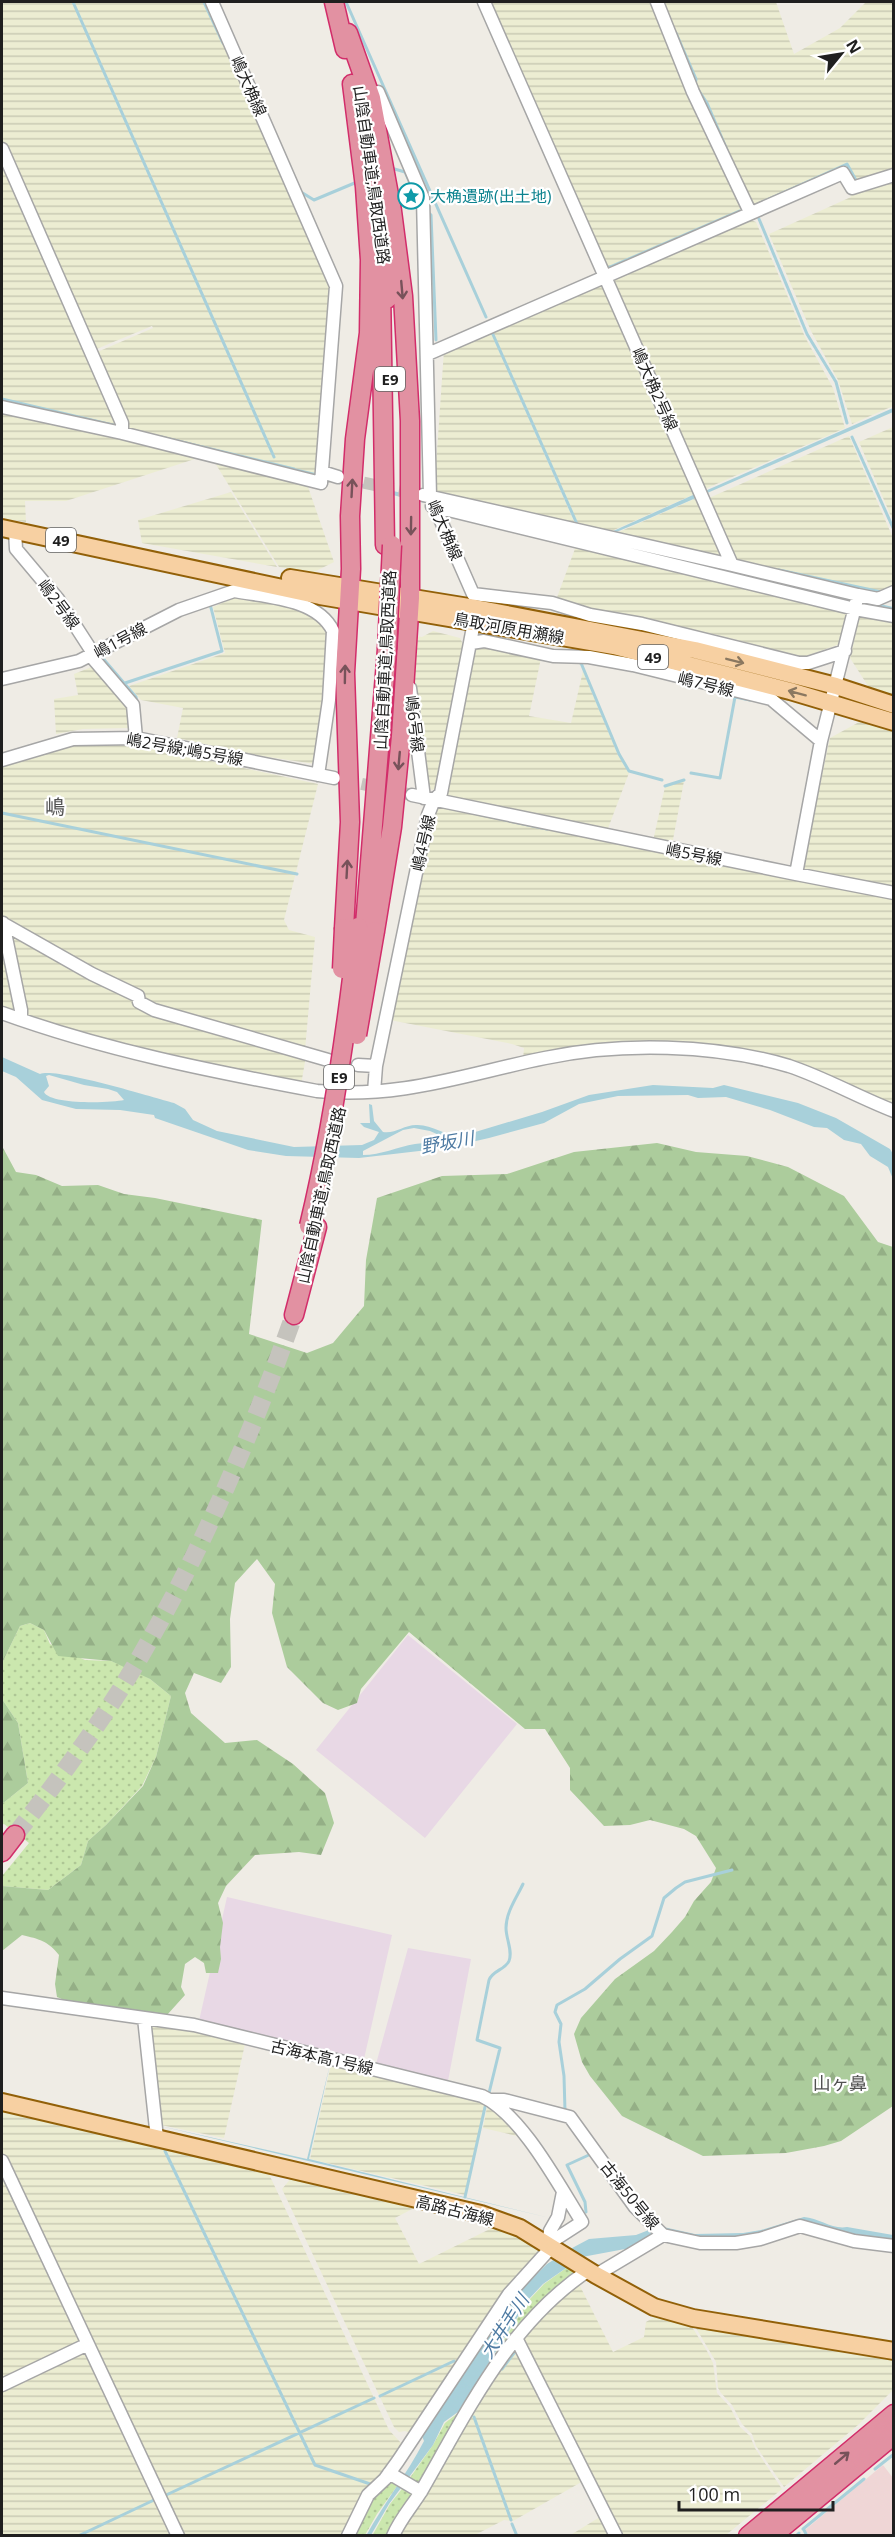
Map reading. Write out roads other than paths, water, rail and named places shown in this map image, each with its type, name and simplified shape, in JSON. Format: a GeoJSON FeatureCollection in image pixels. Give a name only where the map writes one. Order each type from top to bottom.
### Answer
{"type":"FeatureCollection","features":[{"type":"Feature","properties":{"kind":"highway","name":"山陰自動車道;鳥取西道路"},"geometry":{"type":"LineString","coordinates":[[334,2],[379,213],[389,337],[388,545],[384,648],[360,928]]}},
{"type":"Feature","properties":{"kind":"highway"},"geometry":{"type":"LineString","coordinates":[[326,1162],[339,1011],[360,928],[393,827],[409,604],[411,487],[403,296],[379,213],[371,98],[348,33],[341,2]]}},
{"type":"Feature","properties":{"kind":"highway"},"geometry":{"type":"LineString","coordinates":[[326,1162],[342,1126],[346,1103],[360,928],[350,811],[345,673],[350,595],[350,516],[354,439],[369,333],[370,260],[379,213]]}},
{"type":"Feature","properties":{"kind":"highway","name":"山陰自動車道;鳥取西道路"},"geometry":{"type":"LineString","coordinates":[[289,1313],[313,1226],[326,1162]]}},
{"type":"Feature","properties":{"kind":"highway"},"geometry":{"type":"LineString","coordinates":[[2,1852],[9,1836]]}},
{"type":"Feature","properties":{"kind":"highway"},"geometry":{"type":"LineString","coordinates":[[748,2535],[894,2414]]}},
{"type":"Feature","properties":{"kind":"highway"},"geometry":{"type":"LineString","coordinates":[[772,2535],[894,2435]]}},
{"type":"Feature","properties":{"kind":"main road","name":"鳥取河原用瀬線"},"geometry":{"type":"LineString","coordinates":[[8,529],[121,552],[156,555],[239,580],[409,604],[474,608],[695,650],[833,694],[894,722]]}},
{"type":"Feature","properties":{"kind":"main road","name":"鳥取河原用瀬線"},"geometry":{"type":"LineString","coordinates":[[833,694],[894,705]]}},
{"type":"Feature","properties":{"kind":"main road","name":"高路古海線"},"geometry":{"type":"LineString","coordinates":[[2,2102],[481,2214],[520,2228],[654,2307],[693,2318],[894,2351]]}},
{"type":"Feature","properties":{"kind":"street","name":"嶋大桷線"},"geometry":{"type":"LineString","coordinates":[[212,2],[336,286],[322,477]]}},
{"type":"Feature","properties":{"kind":"street","name":"嶋大桷2号線"},"geometry":{"type":"LineString","coordinates":[[484,2],[732,565]]}},
{"type":"Feature","properties":{"kind":"street"},"geometry":{"type":"LineString","coordinates":[[657,2],[693,92],[750,212]]}},
{"type":"Feature","properties":{"kind":"street","name":"嶋大桷線"},"geometry":{"type":"LineString","coordinates":[[378,92],[423,198],[428,354],[428,499],[474,608]]}},
{"type":"Feature","properties":{"kind":"street"},"geometry":{"type":"LineString","coordinates":[[2,149],[122,423],[122,433]]}},
{"type":"Feature","properties":{"kind":"street"},"geometry":{"type":"LineString","coordinates":[[428,354],[843,172],[852,188],[894,175]]}},
{"type":"Feature","properties":{"kind":"street"},"geometry":{"type":"LineString","coordinates":[[2,407],[322,477],[338,477]]}},
{"type":"Feature","properties":{"kind":"street"},"geometry":{"type":"LineString","coordinates":[[428,499],[732,565],[858,595],[879,599],[894,592]]}},
{"type":"Feature","properties":{"kind":"street"},"geometry":{"type":"LineString","coordinates":[[428,499],[855,609],[894,616]]}},
{"type":"Feature","properties":{"kind":"street","name":"嶋2号線"},"geometry":{"type":"LineString","coordinates":[[8,529],[16,549],[58,599],[91,650],[91,656],[133,705],[136,738]]}},
{"type":"Feature","properties":{"kind":"street"},"geometry":{"type":"LineString","coordinates":[[239,580],[305,605],[329,624],[333,631],[329,700],[318,775]]}},
{"type":"Feature","properties":{"kind":"street","name":"嶋1号線"},"geometry":{"type":"LineString","coordinates":[[2,679],[80,661],[239,580]]}},
{"type":"Feature","properties":{"kind":"street"},"geometry":{"type":"LineString","coordinates":[[796,874],[821,741],[858,595]]}},
{"type":"Feature","properties":{"kind":"street"},"geometry":{"type":"LineString","coordinates":[[474,608],[552,603],[590,615],[642,624],[798,663],[808,663],[845,651]]}},
{"type":"Feature","properties":{"kind":"street","name":"嶋4号線"},"geometry":{"type":"LineString","coordinates":[[374,1092],[376,1066],[428,815],[423,797],[441,793],[471,643],[474,608]]}},
{"type":"Feature","properties":{"kind":"street","name":"嶋7号線"},"geometry":{"type":"LineString","coordinates":[[471,643],[484,641],[553,656],[590,657],[633,665],[771,699],[821,741]]}},
{"type":"Feature","properties":{"kind":"street","name":"嶋6号線"},"geometry":{"type":"LineString","coordinates":[[405,651],[423,797]]}},
{"type":"Feature","properties":{"kind":"street","name":"嶋2号線;嶋5号線"},"geometry":{"type":"LineString","coordinates":[[2,760],[73,739],[136,738],[334,778]]}},
{"type":"Feature","properties":{"kind":"street","name":"嶋5号線"},"geometry":{"type":"LineString","coordinates":[[423,797],[894,893]]}},
{"type":"Feature","properties":{"kind":"street"},"geometry":{"type":"LineString","coordinates":[[2,923],[21,1019]]}},
{"type":"Feature","properties":{"kind":"street"},"geometry":{"type":"LineString","coordinates":[[2,923],[92,974],[138,996],[139,1002],[154,1010],[328,1060]]}},
{"type":"Feature","properties":{"kind":"street"},"geometry":{"type":"LineString","coordinates":[[2,1012],[53,1031],[138,1054],[317,1091],[374,1092],[412,1089],[545,1058],[587,1051],[626,1048],[688,1050],[724,1053],[788,1066],[839,1085],[894,1111]]}},
{"type":"Feature","properties":{"kind":"street"},"geometry":{"type":"LineString","coordinates":[[358,1065],[376,1066]]}},
{"type":"Feature","properties":{"kind":"street","name":"古海本高1号線"},"geometry":{"type":"LineString","coordinates":[[2,1998],[194,2025],[306,2054],[465,2090],[489,2100],[517,2124],[582,2222],[553,2248]]}},
{"type":"Feature","properties":{"kind":"street"},"geometry":{"type":"LineString","coordinates":[[144,2018],[157,2138]]}},
{"type":"Feature","properties":{"kind":"street","name":"古海50号線"},"geometry":{"type":"LineString","coordinates":[[489,2100],[504,2100],[570,2117],[635,2206],[663,2235],[700,2243],[736,2243],[760,2239],[800,2226],[854,2241],[894,2246]]}},
{"type":"Feature","properties":{"kind":"street"},"geometry":{"type":"LineString","coordinates":[[2,2161],[178,2535]]}},
{"type":"Feature","properties":{"kind":"street"},"geometry":{"type":"LineString","coordinates":[[348,2535],[368,2495],[399,2480],[509,2294],[553,2248],[550,2231],[558,2217],[563,2192]]}},
{"type":"Feature","properties":{"kind":"street"},"geometry":{"type":"LineString","coordinates":[[393,2535],[421,2492],[444,2448],[516,2338],[555,2294],[589,2270],[663,2235]]}},
{"type":"Feature","properties":{"kind":"street"},"geometry":{"type":"LineString","coordinates":[[516,2338],[616,2535]]}},
{"type":"Feature","properties":{"kind":"street"},"geometry":{"type":"LineString","coordinates":[[2,2385],[87,2344]]}},
{"type":"Feature","properties":{"kind":"street"},"geometry":{"type":"LineString","coordinates":[[399,2480],[421,2492]]}},
{"type":"Feature","properties":{"kind":"water"},"geometry":{"type":"Polygon","coordinates":[[[893,408],[893,412],[650,518],[614,533],[611,532],[693,495],[689,481],[696,495],[893,408]]]}},
{"type":"Feature","properties":{"kind":"water"},"geometry":{"type":"Polygon","coordinates":[[[294,468],[893,607],[893,611],[429,504],[292,470],[294,468]]]}},
{"type":"Feature","properties":{"kind":"water","name":"野坂川"},"geometry":{"type":"Polygon","coordinates":[[[2,1057],[40,1074],[49,1073],[83,1079],[174,1103],[185,1109],[193,1120],[217,1131],[294,1147],[362,1145],[374,1140],[379,1132],[364,1127],[360,1123],[370,1123],[369,1104],[372,1105],[374,1121],[383,1132],[422,1125],[450,1135],[462,1136],[589,1095],[653,1085],[713,1088],[724,1085],[798,1103],[836,1118],[890,1149],[893,1154],[893,1179],[888,1167],[870,1156],[861,1144],[844,1140],[827,1128],[814,1127],[770,1110],[726,1097],[618,1096],[579,1104],[544,1123],[445,1148],[359,1158],[286,1156],[248,1150],[155,1118],[154,1115],[120,1110],[76,1109],[42,1100],[16,1077],[2,1071],[2,1057]],[[46,1076],[49,1086],[44,1092],[57,1099],[95,1102],[124,1100],[117,1092],[108,1089],[46,1076]],[[414,1128],[403,1130],[363,1151],[363,1155],[448,1139],[430,1131],[414,1128]]]}},
{"type":"Feature","properties":{"kind":"water"},"geometry":{"type":"Polygon","coordinates":[[[330,2064],[309,2159],[550,2218],[156,2125],[307,2159],[330,2064]]]}},
{"type":"Feature","properties":{"kind":"water","name":"大井手川"},"geometry":{"type":"Polygon","coordinates":[[[804,2217],[836,2227],[893,2235],[893,2243],[867,2240],[814,2225],[757,2238],[705,2242],[664,2232],[627,2251],[625,2249],[582,2257],[543,2284],[528,2300],[458,2412],[444,2422],[433,2445],[389,2504],[371,2535],[366,2536],[424,2441],[422,2436],[519,2291],[547,2264],[589,2239],[636,2235],[659,2226],[695,2234],[743,2233],[804,2217]]]}},
{"type":"Feature","properties":{"kind":"waterway"},"geometry":{"type":"LineString","coordinates":[[73,2],[274,457]]}},
{"type":"Feature","properties":{"kind":"waterway"},"geometry":{"type":"LineString","coordinates":[[204,2],[223,43]]}},
{"type":"Feature","properties":{"kind":"waterway"},"geometry":{"type":"LineString","coordinates":[[346,2],[486,317]]}},
{"type":"Feature","properties":{"kind":"waterway"},"geometry":{"type":"LineString","coordinates":[[676,33],[696,79],[695,86]]}},
{"type":"Feature","properties":{"kind":"waterway"},"geometry":{"type":"LineString","coordinates":[[699,91],[707,103],[727,150]]}},
{"type":"Feature","properties":{"kind":"waterway"},"geometry":{"type":"LineString","coordinates":[[760,203],[847,164],[857,182]]}},
{"type":"Feature","properties":{"kind":"waterway"},"geometry":{"type":"LineString","coordinates":[[391,168],[405,172],[418,201]]}},
{"type":"Feature","properties":{"kind":"waterway"},"geometry":{"type":"LineString","coordinates":[[301,192],[314,200],[357,182]]}},
{"type":"Feature","properties":{"kind":"waterway"},"geometry":{"type":"LineString","coordinates":[[608,268],[740,211]]}},
{"type":"Feature","properties":{"kind":"waterway"},"geometry":{"type":"LineString","coordinates":[[428,212],[431,215],[436,340]]}},
{"type":"Feature","properties":{"kind":"waterway"},"geometry":{"type":"LineString","coordinates":[[759,219],[807,334],[836,382],[847,423]]}},
{"type":"Feature","properties":{"kind":"waterway"},"geometry":{"type":"LineString","coordinates":[[491,330],[577,524]]}},
{"type":"Feature","properties":{"kind":"waterway"},"geometry":{"type":"LineString","coordinates":[[2,399],[117,426]]}},
{"type":"Feature","properties":{"kind":"waterway"},"geometry":{"type":"LineString","coordinates":[[161,437],[294,469]]}},
{"type":"Feature","properties":{"kind":"waterway"},"geometry":{"type":"LineString","coordinates":[[852,437],[894,530]]}},
{"type":"Feature","properties":{"kind":"waterway"},"geometry":{"type":"LineString","coordinates":[[779,570],[881,592]]}},
{"type":"Feature","properties":{"kind":"waterway"},"geometry":{"type":"LineString","coordinates":[[125,683],[222,651],[210,604]]}},
{"type":"Feature","properties":{"kind":"waterway"},"geometry":{"type":"LineString","coordinates":[[100,655],[136,697],[137,702]]}},
{"type":"Feature","properties":{"kind":"waterway"},"geometry":{"type":"LineString","coordinates":[[577,662],[581,663],[619,754],[629,771],[662,780]]}},
{"type":"Feature","properties":{"kind":"waterway"},"geometry":{"type":"LineString","coordinates":[[691,773],[720,778],[735,697],[750,700]]}},
{"type":"Feature","properties":{"kind":"waterway"},"geometry":{"type":"LineString","coordinates":[[665,786],[684,780]]}},
{"type":"Feature","properties":{"kind":"waterway"},"geometry":{"type":"LineString","coordinates":[[2,813],[297,874]]}},
{"type":"Feature","properties":{"kind":"waterway"},"geometry":{"type":"LineString","coordinates":[[477,814],[547,829]]}},
{"type":"Feature","properties":{"kind":"waterway"},"geometry":{"type":"LineString","coordinates":[[565,2111],[564,2076],[559,2042],[561,2024],[555,2012],[557,2005],[585,1989],[620,1959],[652,1936],[664,1898],[676,1888],[685,1882],[732,1870]]}},
{"type":"Feature","properties":{"kind":"waterway"},"geometry":{"type":"LineString","coordinates":[[489,2093],[500,2048],[477,2040],[489,1980],[509,1961],[506,1922],[523,1884]]}},
{"type":"Feature","properties":{"kind":"waterway"},"geometry":{"type":"LineString","coordinates":[[465,2197],[485,2107]]}},
{"type":"Feature","properties":{"kind":"waterway"},"geometry":{"type":"LineString","coordinates":[[165,2151],[315,2465],[373,2485]]}},
{"type":"Feature","properties":{"kind":"waterway"},"geometry":{"type":"LineString","coordinates":[[586,2212],[585,2202],[567,2165],[590,2153]]}},
{"type":"Feature","properties":{"kind":"waterway"},"geometry":{"type":"LineString","coordinates":[[2,2174],[29,2232]]}},
{"type":"Feature","properties":{"kind":"waterway"},"geometry":{"type":"LineString","coordinates":[[502,2369],[517,2349]]}},
{"type":"Feature","properties":{"kind":"waterway"},"geometry":{"type":"LineString","coordinates":[[380,2396],[454,2361]]}},
{"type":"Feature","properties":{"kind":"waterway"},"geometry":{"type":"LineString","coordinates":[[164,2496],[374,2398]]}},
{"type":"Feature","properties":{"kind":"waterway"},"geometry":{"type":"LineString","coordinates":[[474,2417],[511,2520]]}},
{"type":"Feature","properties":{"kind":"waterway"},"geometry":{"type":"LineString","coordinates":[[875,2469],[894,2454]]}},
{"type":"Feature","properties":{"kind":"waterway"},"geometry":{"type":"LineString","coordinates":[[803,2529],[864,2479]]}},
{"type":"Feature","properties":{"kind":"waterway"},"geometry":{"type":"LineString","coordinates":[[78,2536],[154,2500]]}},
{"type":"Feature","properties":{"kind":"waterway"},"geometry":{"type":"LineString","coordinates":[[512,2524],[517,2536]]}},
{"type":"Feature","properties":{"kind":"waterway"},"geometry":{"type":"LineString","coordinates":[[804,2530],[807,2536]]}},
{"type":"Feature","properties":{"kind":"waterway"},"geometry":{"type":"LineString","coordinates":[[796,2536],[799,2533]]}},
{"type":"Feature","properties":{"kind":"tunnel"},"geometry":{"type":"LineString","coordinates":[[346,479],[417,494]]}},
{"type":"Feature","properties":{"kind":"tunnel"},"geometry":{"type":"LineString","coordinates":[[344,780],[412,795]]}},
{"type":"Feature","properties":{"kind":"tunnel"},"geometry":{"type":"LineString","coordinates":[[15,1835],[70,1762],[122,1687],[173,1598],[218,1506],[258,1411],[294,1315]]}},
{"type":"Feature","properties":{"kind":"place","name":"大桷遺跡(出土地)"},"geometry":{"type":"Point","coordinates":[411,196]}},
{"type":"Feature","properties":{"kind":"district","name":"嶋"},"geometry":{"type":"Point","coordinates":[55,806]}},
{"type":"Feature","properties":{"kind":"district","name":"山ヶ鼻"},"geometry":{"type":"Point","coordinates":[840,2083]}}]}
